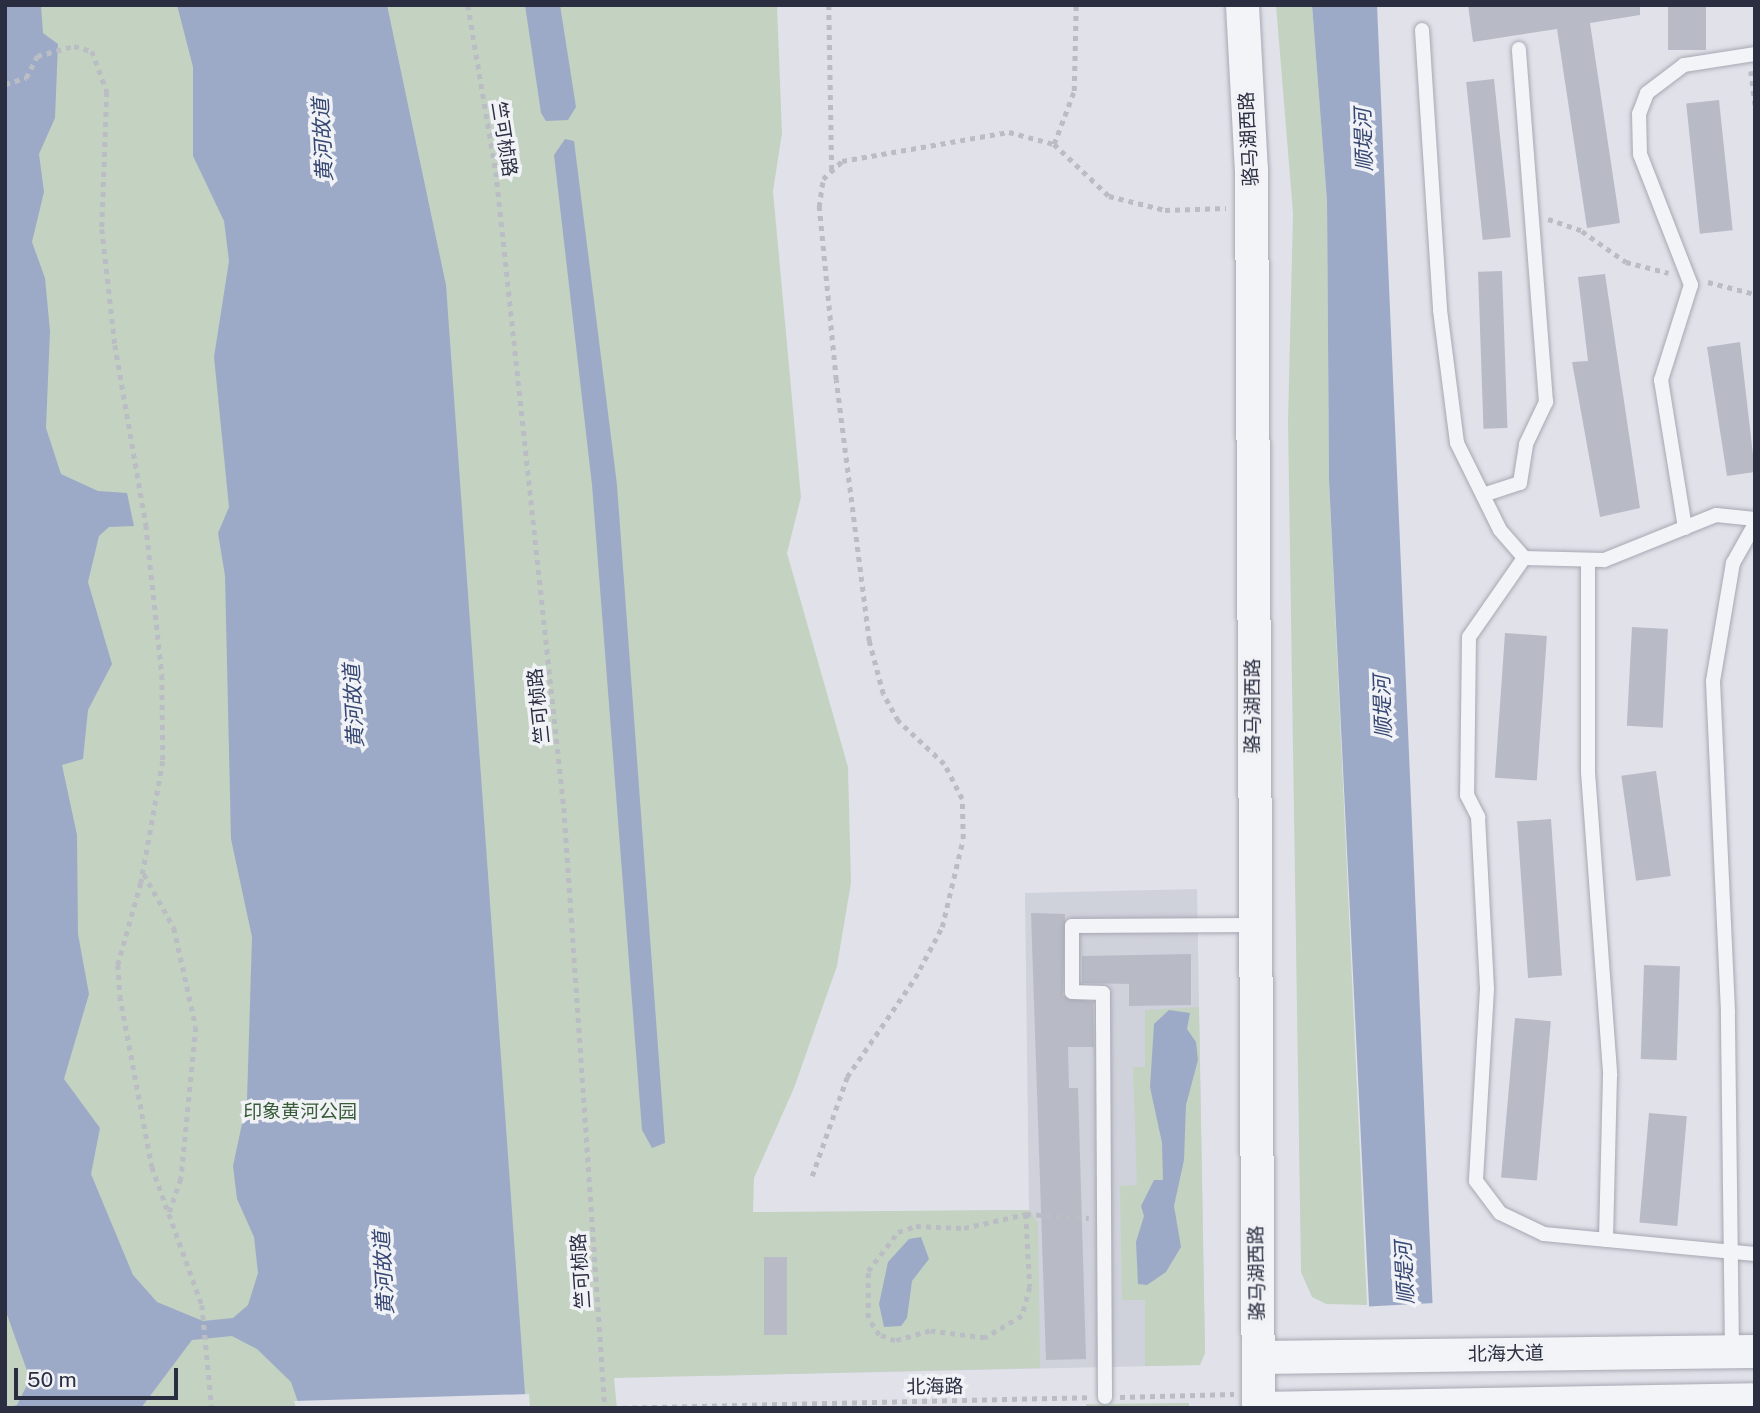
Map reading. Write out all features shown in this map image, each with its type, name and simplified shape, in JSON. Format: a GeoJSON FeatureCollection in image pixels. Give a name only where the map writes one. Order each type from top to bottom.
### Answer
{"type":"FeatureCollection","features":[{"type":"Feature","properties":{"kind":"street","name":"骆马湖西路"},"geometry":{"type":"LineString","coordinates":[[1242,5],[1251,207],[1258,1403]]}},
{"type":"Feature","properties":{"kind":"street","name":"北海大道"},"geometry":{"type":"LineString","coordinates":[[1258,1357],[1743,1351]]}},
{"type":"Feature","properties":{"kind":"street"},"geometry":{"type":"LineString","coordinates":[[1258,1403],[1325,1407],[1755,1399]]}},
{"type":"Feature","properties":{"kind":"lane"},"geometry":{"type":"LineString","coordinates":[[1422,30],[1440,310],[1457,443],[1500,530],[1524,558],[1604,561],[1716,515],[1755,522],[1733,563],[1713,681],[1732,1251],[1743,1351]]}},
{"type":"Feature","properties":{"kind":"lane"},"geometry":{"type":"LineString","coordinates":[[1483,495],[1520,483],[1525,443],[1546,402],[1519,49]]}},
{"type":"Feature","properties":{"kind":"lane"},"geometry":{"type":"LineString","coordinates":[[1685,528],[1661,380],[1691,285],[1640,154],[1639,114],[1647,93],[1684,65],[1752,54]]}},
{"type":"Feature","properties":{"kind":"lane"},"geometry":{"type":"LineString","coordinates":[[1524,558],[1469,637],[1467,795],[1478,817],[1487,989],[1476,1181],[1500,1213],[1544,1234],[1755,1254]]}},
{"type":"Feature","properties":{"kind":"lane"},"geometry":{"type":"LineString","coordinates":[[1588,560],[1588,772],[1610,1075],[1606,1240]]}},
{"type":"Feature","properties":{"kind":"lane"},"geometry":{"type":"LineString","coordinates":[[1105,1397],[1102,993],[1072,992],[1072,926],[1254,925]]}},
{"type":"Feature","properties":{"kind":"path","name":"竺可桢路"},"geometry":{"type":"LineString","coordinates":[[468,5],[496,172],[565,808],[605,1408]]}},
{"type":"Feature","properties":{"kind":"path"},"geometry":{"type":"LineString","coordinates":[[829,5],[832,171]]}},
{"type":"Feature","properties":{"kind":"path"},"geometry":{"type":"LineString","coordinates":[[1054,144],[1069,116],[1073,91],[1076,5]]}},
{"type":"Feature","properties":{"kind":"path"},"geometry":{"type":"LineString","coordinates":[[5,84],[26,78],[37,55],[74,46],[92,51],[107,92],[102,229],[114,345],[140,474],[162,676],[163,761],[143,873],[118,965],[120,996],[152,1167],[202,1305],[210,1353],[212,1408]]}},
{"type":"Feature","properties":{"kind":"path"},"geometry":{"type":"LineString","coordinates":[[1752,54],[1755,105]]}},
{"type":"Feature","properties":{"kind":"path"},"geometry":{"type":"LineString","coordinates":[[811,1176],[847,1077],[915,978],[942,927],[963,839],[962,799],[944,764],[898,721],[883,694],[869,641],[820,206],[822,179],[842,161],[982,133],[1009,132],[1054,144],[1109,195],[1138,206],[1165,210],[1251,207]]}},
{"type":"Feature","properties":{"kind":"path"},"geometry":{"type":"LineString","coordinates":[[1532,215],[1582,231],[1626,262],[1755,293]]}},
{"type":"Feature","properties":{"kind":"path"},"geometry":{"type":"LineString","coordinates":[[143,873],[174,928],[196,1027],[181,1179],[168,1217]]}},
{"type":"Feature","properties":{"kind":"path"},"geometry":{"type":"LineString","coordinates":[[1026,1214],[1030,1287],[1022,1316],[985,1338],[930,1331],[895,1341],[879,1335],[868,1318],[868,1271],[898,1232],[916,1226],[964,1228],[1026,1214],[1104,1218]]}},
{"type":"Feature","properties":{"kind":"path","name":"北海路"},"geometry":{"type":"LineString","coordinates":[[612,1408],[1105,1397],[1258,1403]]}},
{"type":"Feature","properties":{"kind":"shaded area"},"geometry":{"type":"Polygon","coordinates":[[[1197,889],[1205,1353],[1200,1365],[708,1376],[753,1213],[1029,1210],[1025,893],[1197,889]]]}},
{"type":"Feature","properties":{"kind":"green space","name":"印象黄河公园"},"geometry":{"type":"Polygon","coordinates":[[[5,5],[777,5],[782,133],[773,191],[801,497],[787,553],[848,767],[851,883],[837,966],[794,1088],[754,1178],[753,1212],[1030,1210],[1038,1223],[1040,1368],[614,1378],[617,1408],[5,1408],[5,5]]]}},
{"type":"Feature","properties":{"kind":"green space"},"geometry":{"type":"Polygon","coordinates":[[[1276,5],[1312,5],[1327,201],[1329,480],[1367,1305],[1326,1304],[1312,1297],[1301,1272],[1288,422],[1293,213],[1276,5]]]}},
{"type":"Feature","properties":{"kind":"green space"},"geometry":{"type":"Polygon","coordinates":[[[1199,1007],[1205,1353],[1200,1365],[1145,1366],[1145,1300],[1122,1300],[1120,1186],[1137,1185],[1133,1067],[1145,1067],[1145,1010],[1199,1007]]]}},
{"type":"Feature","properties":{"kind":"green space"},"geometry":{"type":"Polygon","coordinates":[[[1189,1403],[1189,1408],[1086,1408],[1086,1404],[1189,1403]]]}},
{"type":"Feature","properties":{"kind":"water","name":"黄河故道"},"geometry":{"type":"Polygon","coordinates":[[[5,5],[41,5],[43,33],[58,44],[55,118],[39,154],[44,192],[32,242],[45,278],[50,331],[46,428],[61,474],[98,491],[127,493],[134,526],[109,527],[99,536],[88,582],[112,664],[88,710],[83,759],[62,765],[77,835],[78,934],[89,994],[64,1079],[100,1128],[91,1174],[133,1275],[157,1302],[203,1321],[233,1318],[248,1305],[258,1273],[254,1237],[237,1199],[233,1166],[247,1100],[252,937],[231,839],[225,576],[218,533],[229,507],[214,357],[229,261],[224,221],[193,156],[193,67],[177,5],[387,5],[446,285],[526,1408],[300,1408],[291,1382],[257,1349],[232,1336],[192,1340],[141,1408],[7,1408],[17,1405],[30,1379],[5,1309],[5,5]]]}},
{"type":"Feature","properties":{"kind":"water"},"geometry":{"type":"Polygon","coordinates":[[[525,5],[560,5],[576,107],[568,120],[546,121],[541,113],[525,5]]]}},
{"type":"Feature","properties":{"kind":"water","name":"顺堤河"},"geometry":{"type":"Polygon","coordinates":[[[1312,5],[1377,5],[1437,1408],[1374,1408],[1329,480],[1327,201],[1312,5]]]}},
{"type":"Feature","properties":{"kind":"water"},"geometry":{"type":"Polygon","coordinates":[[[565,139],[574,141],[617,485],[665,1143],[652,1148],[642,1130],[592,485],[554,155],[565,139]]]}},
{"type":"Feature","properties":{"kind":"water"},"geometry":{"type":"Polygon","coordinates":[[[1169,1010],[1190,1013],[1187,1029],[1196,1042],[1198,1060],[1186,1105],[1184,1160],[1174,1206],[1181,1247],[1166,1272],[1147,1285],[1138,1284],[1136,1242],[1144,1216],[1141,1206],[1154,1180],[1163,1180],[1162,1143],[1150,1087],[1154,1024],[1169,1010]]]}},
{"type":"Feature","properties":{"kind":"water"},"geometry":{"type":"Polygon","coordinates":[[[921,1237],[929,1259],[912,1281],[907,1318],[901,1326],[884,1327],[879,1304],[888,1262],[909,1239],[921,1237]]]}},
{"type":"Feature","properties":{"kind":"pier"},"geometry":{"type":"Polygon","coordinates":[[[1435,1303],[1440,1408],[1368,1408],[1363,1307],[1435,1303]]]}},
{"type":"Feature","properties":{"kind":"pier"},"geometry":{"type":"Polygon","coordinates":[[[529,1394],[530,1408],[296,1408],[294,1401],[529,1394]]]}},
{"type":"Feature","properties":{"kind":"building"},"geometry":{"type":"Polygon","coordinates":[[[1468,5],[1640,5],[1640,15],[1590,23],[1620,223],[1587,228],[1557,29],[1473,42],[1468,5]]]}},
{"type":"Feature","properties":{"kind":"building"},"geometry":{"type":"Polygon","coordinates":[[[1668,5],[1706,5],[1706,50],[1668,50],[1668,5]]]}},
{"type":"Feature","properties":{"kind":"building"},"geometry":{"type":"Polygon","coordinates":[[[1494,79],[1511,237],[1483,240],[1466,82],[1494,79]]]}},
{"type":"Feature","properties":{"kind":"building"},"geometry":{"type":"Polygon","coordinates":[[[1719,100],[1733,230],[1700,234],[1686,103],[1719,100]]]}},
{"type":"Feature","properties":{"kind":"building"},"geometry":{"type":"Polygon","coordinates":[[[1502,271],[1507,428],[1483,429],[1478,272],[1502,271]]]}},
{"type":"Feature","properties":{"kind":"building"},"geometry":{"type":"Polygon","coordinates":[[[1605,274],[1640,508],[1600,517],[1572,362],[1588,361],[1578,277],[1605,274]]]}},
{"type":"Feature","properties":{"kind":"building"},"geometry":{"type":"Polygon","coordinates":[[[1740,342],[1755,472],[1727,476],[1707,347],[1740,342]]]}},
{"type":"Feature","properties":{"kind":"building"},"geometry":{"type":"Polygon","coordinates":[[[1632,627],[1668,629],[1663,728],[1627,726],[1632,627]]]}},
{"type":"Feature","properties":{"kind":"building"},"geometry":{"type":"Polygon","coordinates":[[[1505,633],[1547,636],[1537,781],[1495,778],[1505,633]]]}},
{"type":"Feature","properties":{"kind":"building"},"geometry":{"type":"Polygon","coordinates":[[[1656,771],[1671,876],[1636,881],[1621,776],[1656,771]]]}},
{"type":"Feature","properties":{"kind":"building"},"geometry":{"type":"Polygon","coordinates":[[[1551,819],[1562,976],[1528,978],[1517,821],[1551,819]]]}},
{"type":"Feature","properties":{"kind":"building"},"geometry":{"type":"Polygon","coordinates":[[[1031,913],[1065,914],[1063,996],[1093,1002],[1094,1047],[1068,1047],[1069,1088],[1078,1088],[1086,1359],[1046,1360],[1031,913]]]}},
{"type":"Feature","properties":{"kind":"building"},"geometry":{"type":"Polygon","coordinates":[[[1191,954],[1191,1005],[1129,1006],[1129,984],[1082,983],[1082,956],[1191,954]]]}},
{"type":"Feature","properties":{"kind":"building"},"geometry":{"type":"Polygon","coordinates":[[[1644,965],[1680,966],[1677,1060],[1641,1059],[1644,965]]]}},
{"type":"Feature","properties":{"kind":"building"},"geometry":{"type":"Polygon","coordinates":[[[1515,1018],[1551,1021],[1537,1181],[1501,1177],[1515,1018]]]}},
{"type":"Feature","properties":{"kind":"building"},"geometry":{"type":"Polygon","coordinates":[[[1649,1113],[1687,1116],[1677,1226],[1639,1223],[1649,1113]]]}},
{"type":"Feature","properties":{"kind":"building"},"geometry":{"type":"Polygon","coordinates":[[[764,1257],[787,1257],[787,1335],[764,1335],[764,1257]]]}}]}
